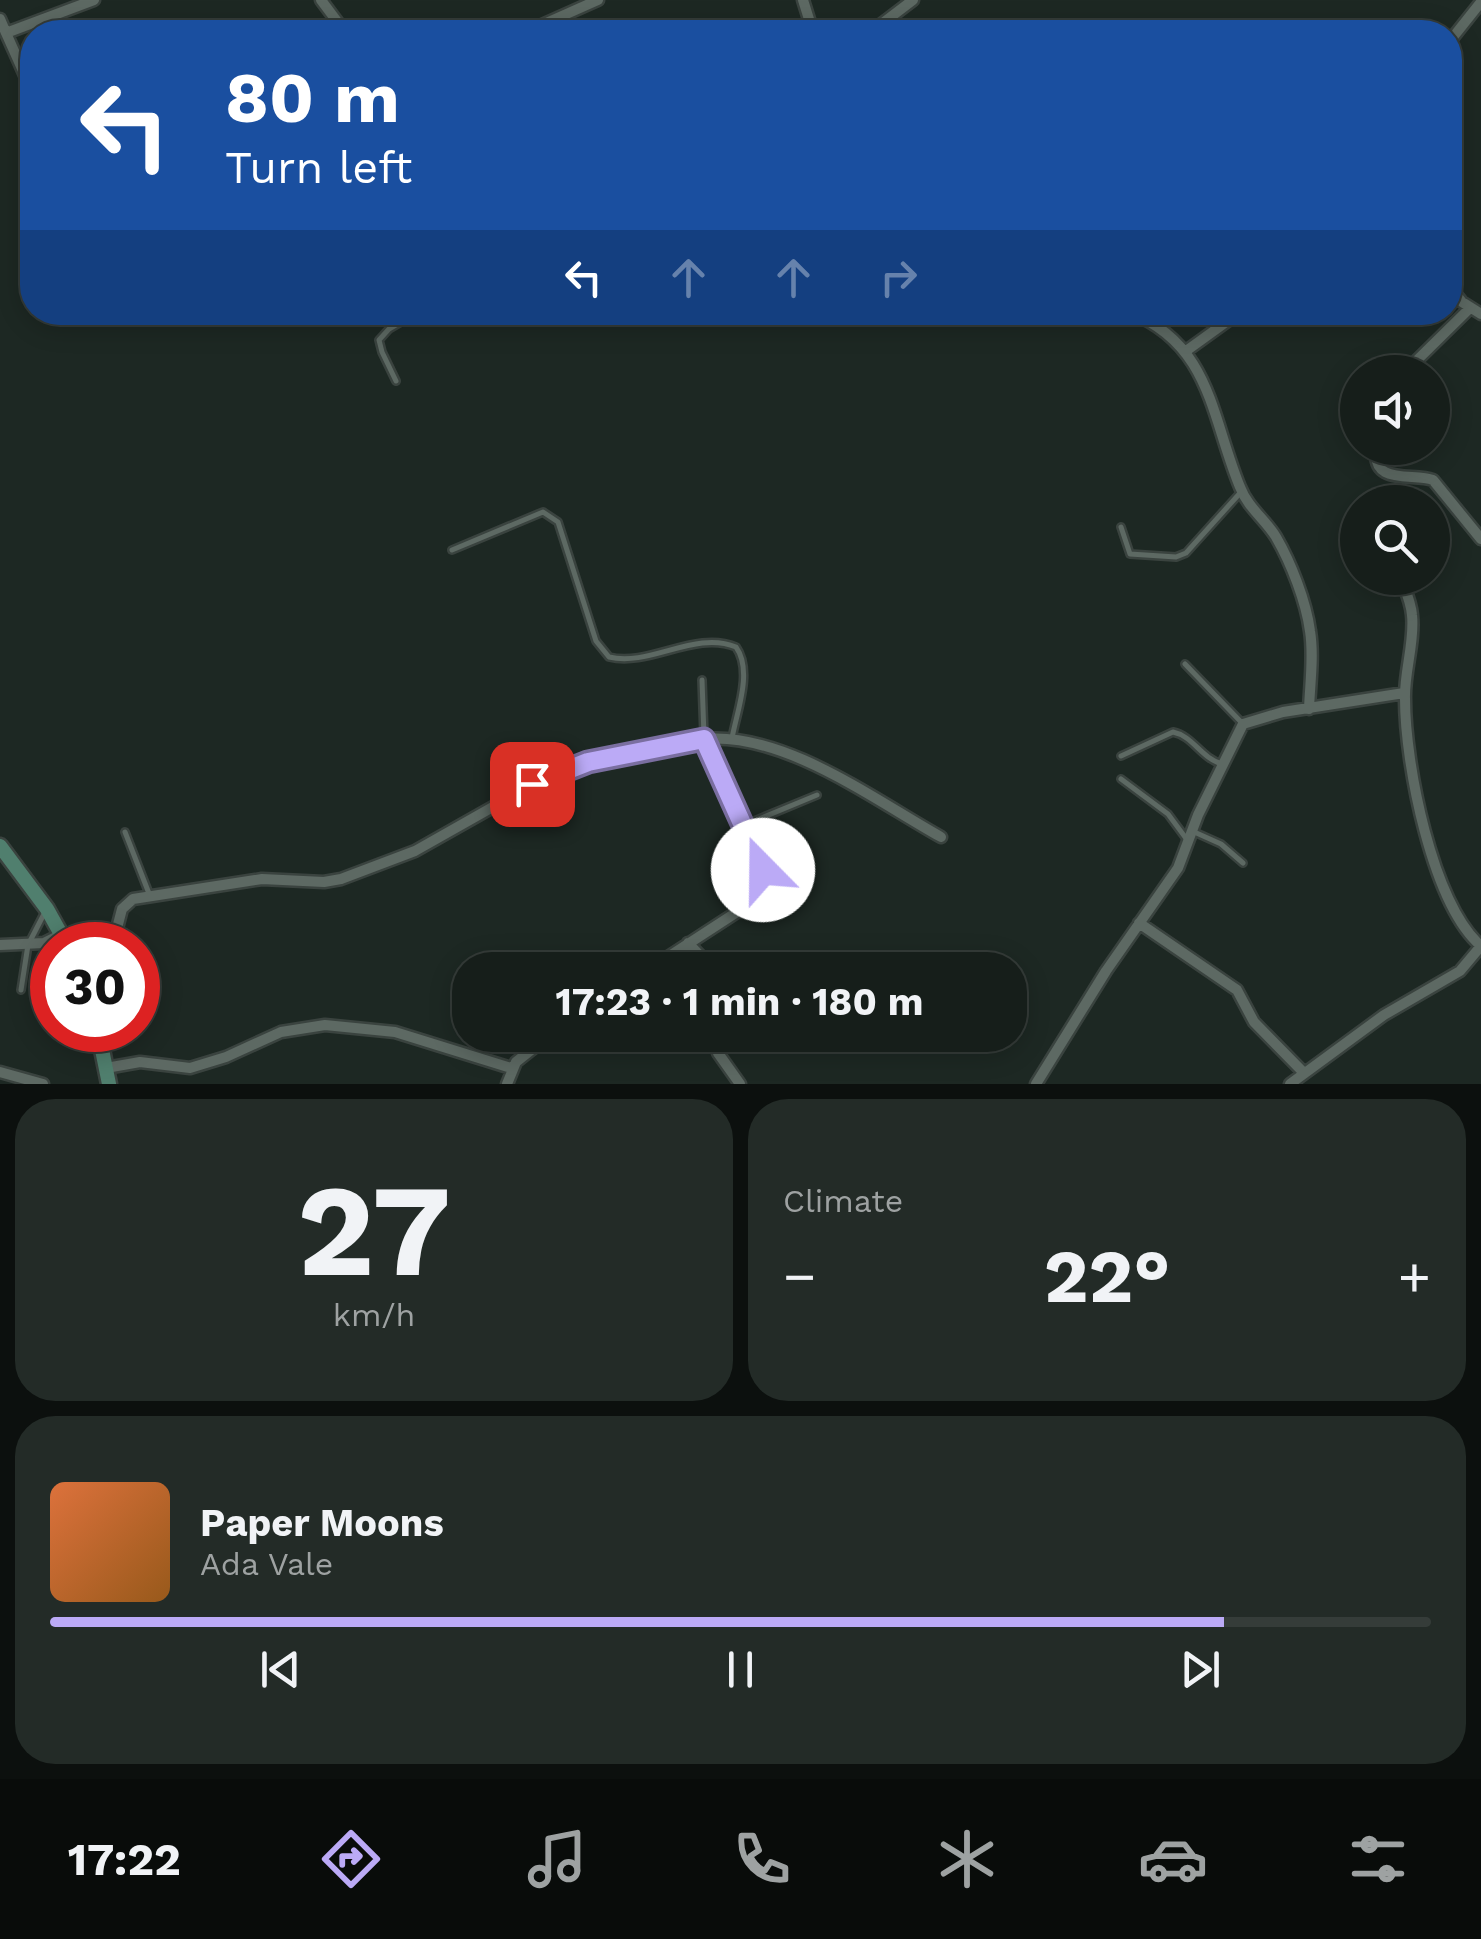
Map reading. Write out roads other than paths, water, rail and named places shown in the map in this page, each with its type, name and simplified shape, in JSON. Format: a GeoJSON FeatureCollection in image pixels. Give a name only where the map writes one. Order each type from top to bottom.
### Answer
{"type":"FeatureCollection","features":[{"type":"Feature","properties":{"kind":"main road"},"geometry":{"type":"LineString","coordinates":[[0,846],[55,922]]}},
{"type":"Feature","properties":{"kind":"street"},"geometry":{"type":"LineString","coordinates":[[41,20],[94,0]]}},
{"type":"Feature","properties":{"kind":"street"},"geometry":{"type":"LineString","coordinates":[[553,20],[598,0]]}},
{"type":"Feature","properties":{"kind":"street"},"geometry":{"type":"LineString","coordinates":[[887,20],[913,0]]}},
{"type":"Feature","properties":{"kind":"street"},"geometry":{"type":"LineString","coordinates":[[1462,26],[1481,2]]}},
{"type":"Feature","properties":{"kind":"street"},"geometry":{"type":"LineString","coordinates":[[0,19],[20,64]]}},
{"type":"Feature","properties":{"kind":"street"},"geometry":{"type":"LineString","coordinates":[[6,33],[20,28]]}},
{"type":"Feature","properties":{"kind":"street"},"geometry":{"type":"LineString","coordinates":[[1462,300],[1481,314]]}},
{"type":"Feature","properties":{"kind":"street"},"geometry":{"type":"LineString","coordinates":[[1462,316],[1470,308]]}},
{"type":"Feature","properties":{"kind":"street"},"geometry":{"type":"LineString","coordinates":[[1153,325],[1174,337],[1199,372],[1219,419],[1241,492],[1277,539],[1310,630],[1310,708]]}},
{"type":"Feature","properties":{"kind":"street"},"geometry":{"type":"LineString","coordinates":[[1186,351],[1222,325]]}},
{"type":"Feature","properties":{"kind":"street"},"geometry":{"type":"LineString","coordinates":[[1422,355],[1453,325]]}},
{"type":"Feature","properties":{"kind":"street"},"geometry":{"type":"LineString","coordinates":[[1379,465],[1395,478],[1420,476],[1433,480],[1481,539]]}},
{"type":"Feature","properties":{"kind":"street"},"geometry":{"type":"LineString","coordinates":[[1290,1084],[1384,1015],[1460,972],[1481,946],[1457,920],[1429,839],[1411,767],[1404,693],[1412,616],[1406,595]]}},
{"type":"Feature","properties":{"kind":"street"},"geometry":{"type":"LineString","coordinates":[[1036,1084],[1178,868],[1243,724],[1258,717],[1404,693]]}},
{"type":"Feature","properties":{"kind":"street"},"geometry":{"type":"LineString","coordinates":[[119,922],[126,902],[150,896],[262,879],[341,879],[428,844],[489,807],[570,766],[704,739],[732,738],[803,759],[942,838]]}},
{"type":"Feature","properties":{"kind":"street"},"geometry":{"type":"LineString","coordinates":[[675,952],[754,901],[765,887],[763,870],[745,826],[704,739]]}},
{"type":"Feature","properties":{"kind":"street"},"geometry":{"type":"LineString","coordinates":[[1139,923],[1237,990],[1254,1022],[1304,1073]]}},
{"type":"Feature","properties":{"kind":"street"},"geometry":{"type":"LineString","coordinates":[[688,943],[697,952]]}},
{"type":"Feature","properties":{"kind":"street"},"geometry":{"type":"LineString","coordinates":[[0,945],[28,945]]}},
{"type":"Feature","properties":{"kind":"street"},"geometry":{"type":"LineString","coordinates":[[108,1076],[140,1062],[190,1068],[226,1057],[281,1032],[325,1025],[395,1032],[512,1068]]}},
{"type":"Feature","properties":{"kind":"street"},"geometry":{"type":"LineString","coordinates":[[507,1084],[512,1068],[527,1052]]}},
{"type":"Feature","properties":{"kind":"street"},"geometry":{"type":"LineString","coordinates":[[718,1052],[740,1084]]}},
{"type":"Feature","properties":{"kind":"street"},"geometry":{"type":"LineString","coordinates":[[0,1072],[44,1084]]}},
{"type":"Feature","properties":{"kind":"lane"},"geometry":{"type":"LineString","coordinates":[[395,325],[380,340],[396,380]]}},
{"type":"Feature","properties":{"kind":"lane"},"geometry":{"type":"LineString","coordinates":[[1121,527],[1130,554],[1176,557],[1194,546],[1241,492]]}},
{"type":"Feature","properties":{"kind":"lane"},"geometry":{"type":"LineString","coordinates":[[452,550],[543,512],[558,522],[596,641],[609,658],[630,659],[708,644],[736,647],[744,671],[732,738]]}},
{"type":"Feature","properties":{"kind":"lane"},"geometry":{"type":"LineString","coordinates":[[1185,664],[1243,724]]}},
{"type":"Feature","properties":{"kind":"lane"},"geometry":{"type":"LineString","coordinates":[[702,680],[704,739]]}},
{"type":"Feature","properties":{"kind":"lane"},"geometry":{"type":"LineString","coordinates":[[1121,756],[1173,732],[1182,734],[1210,760],[1222,764]]}},
{"type":"Feature","properties":{"kind":"lane"},"geometry":{"type":"LineString","coordinates":[[1121,779],[1168,814],[1190,837],[1221,844],[1244,863]]}},
{"type":"Feature","properties":{"kind":"lane"},"geometry":{"type":"LineString","coordinates":[[745,826],[817,795]]}},
{"type":"Feature","properties":{"kind":"lane"},"geometry":{"type":"LineString","coordinates":[[125,832],[150,896]]}},
{"type":"Feature","properties":{"kind":"lane"},"geometry":{"type":"LineString","coordinates":[[21,990],[28,945],[47,909]]}}]}
